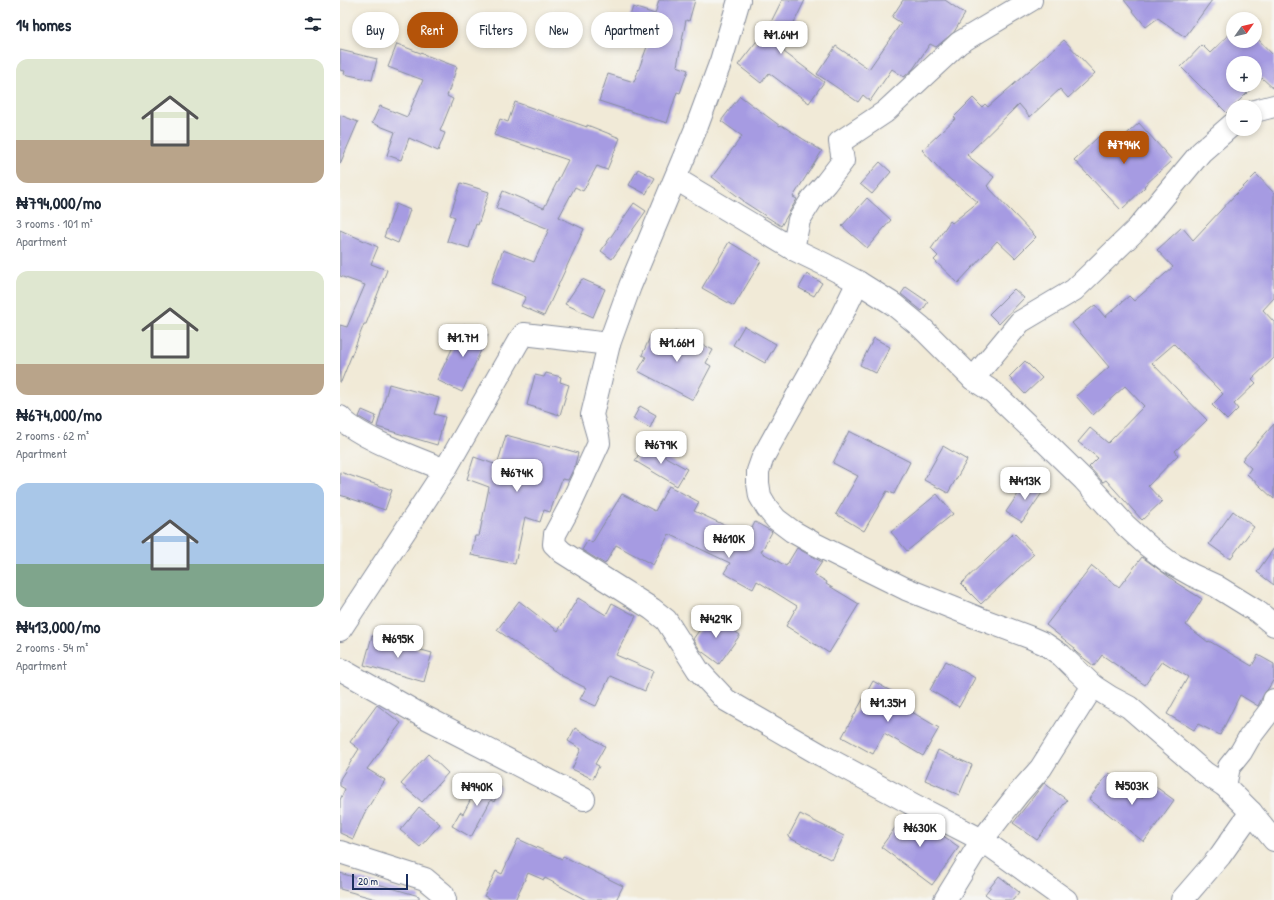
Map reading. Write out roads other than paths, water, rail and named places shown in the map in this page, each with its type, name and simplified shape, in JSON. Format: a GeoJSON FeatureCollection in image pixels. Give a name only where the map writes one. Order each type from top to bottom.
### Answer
{"type":"FeatureCollection","features":[{"type":"Feature","properties":{"kind":"street"},"geometry":{"type":"LineString","coordinates":[[739,0],[720,61],[676,179],[630,286],[609,344],[592,416],[598,436],[598,442],[569,508],[555,534],[554,544],[562,552],[652,609],[666,620],[698,670],[726,700],[828,759],[982,840],[1066,900]]}},
{"type":"Feature","properties":{"kind":"street"},"geometry":{"type":"LineString","coordinates":[[793,249],[799,220],[812,199],[842,161],[840,142],[885,112],[959,43],[1031,0]]}},
{"type":"Feature","properties":{"kind":"street"},"geometry":{"type":"LineString","coordinates":[[1262,109],[1274,106]]}},
{"type":"Feature","properties":{"kind":"street"},"geometry":{"type":"LineString","coordinates":[[974,379],[1020,322],[1074,290],[1137,229],[1201,152],[1226,130]]}},
{"type":"Feature","properties":{"kind":"street"},"geometry":{"type":"LineString","coordinates":[[676,179],[793,249],[858,282],[893,304],[921,327],[974,379],[993,392],[1084,480],[1126,526],[1148,546],[1169,562],[1216,586],[1258,612],[1274,625]]}},
{"type":"Feature","properties":{"kind":"street"},"geometry":{"type":"LineString","coordinates":[[858,282],[841,317],[763,457],[758,471],[758,483],[760,496],[767,508],[776,519],[792,531],[864,569],[906,589],[1045,644],[1061,655],[1093,686],[1129,707],[1205,774],[1225,786],[1251,812],[1274,840]]}},
{"type":"Feature","properties":{"kind":"street"},"geometry":{"type":"LineString","coordinates":[[340,630],[445,470],[524,334],[609,344]]}},
{"type":"Feature","properties":{"kind":"street"},"geometry":{"type":"LineString","coordinates":[[342,422],[384,444],[445,470]]}},
{"type":"Feature","properties":{"kind":"street"},"geometry":{"type":"LineString","coordinates":[[340,669],[421,715],[584,799]]}},
{"type":"Feature","properties":{"kind":"street"},"geometry":{"type":"LineString","coordinates":[[945,900],[982,840],[1018,794],[1041,768],[1093,686]]}},
{"type":"Feature","properties":{"kind":"street"},"geometry":{"type":"LineString","coordinates":[[1225,786],[1229,767],[1272,708],[1274,700]]}},
{"type":"Feature","properties":{"kind":"street"},"geometry":{"type":"LineString","coordinates":[[1182,900],[1220,856],[1251,812]]}},
{"type":"Feature","properties":{"kind":"street"},"geometry":{"type":"LineString","coordinates":[[340,852],[425,879],[443,894],[445,900]]}}]}
